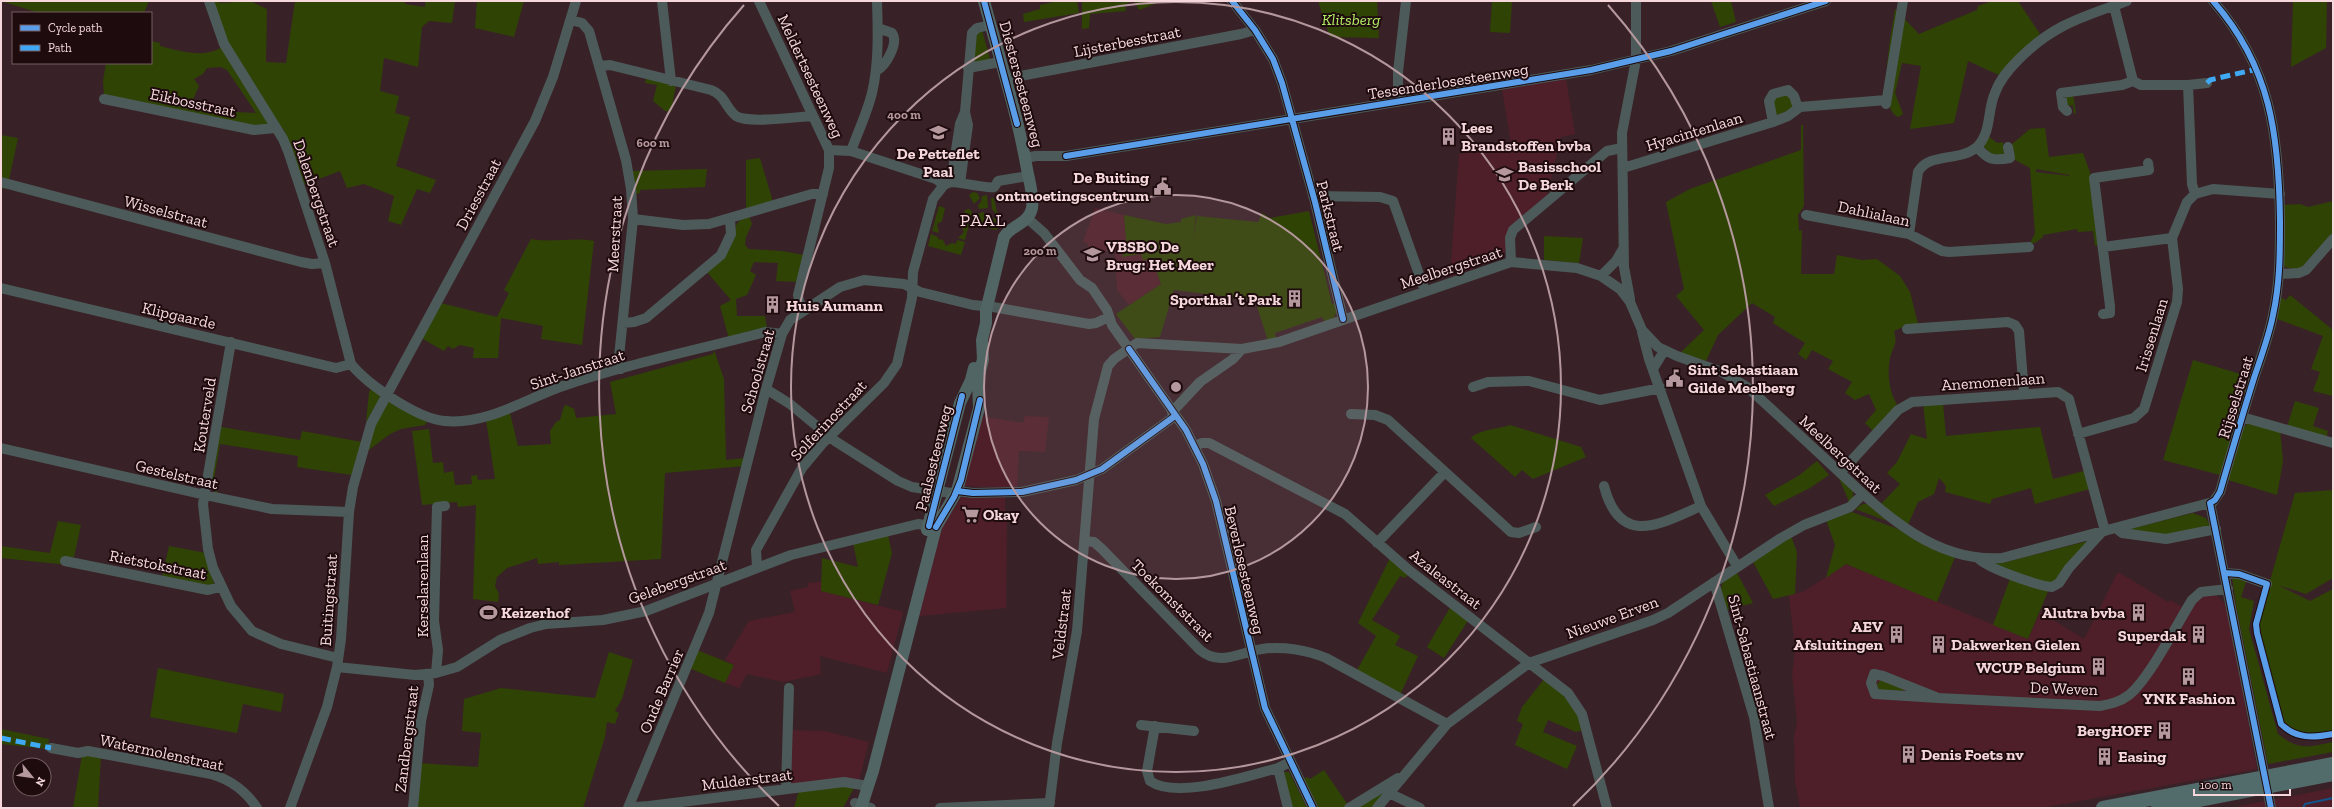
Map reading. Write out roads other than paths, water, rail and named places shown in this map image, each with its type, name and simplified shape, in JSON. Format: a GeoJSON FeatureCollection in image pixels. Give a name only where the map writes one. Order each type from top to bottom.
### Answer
{"type":"FeatureCollection","features":[{"type":"Feature","properties":{"kind":"highway"},"geometry":{"type":"LineString","coordinates":[[2103,808],[2333,764]]}},
{"type":"Feature","properties":{"kind":"highway"},"geometry":{"type":"LineString","coordinates":[[2158,808],[2333,774]]}},
{"type":"Feature","properties":{"kind":"main road","name":"Diestersesteenweg"},"geometry":{"type":"LineString","coordinates":[[984,1],[1025,158],[1032,208],[1028,218]]}},
{"type":"Feature","properties":{"kind":"main road","name":"Paalsesteenweg"},"geometry":{"type":"LineString","coordinates":[[932,526],[957,491],[979,408],[978,380],[983,359],[982,340],[986,323],[986,309],[1004,237],[1006,233],[1028,218]]}},
{"type":"Feature","properties":{"kind":"main road","name":"Paalsesteenweg"},"geometry":{"type":"LineString","coordinates":[[861,806],[864,786],[932,526],[937,492],[960,403],[971,380],[977,356],[977,333],[979,321],[986,309]]}},
{"type":"Feature","properties":{"kind":"street","name":"Dalenbergstraat"},"geometry":{"type":"LineString","coordinates":[[209,1],[224,44],[288,151],[325,263],[351,364],[360,375],[387,393]]}},
{"type":"Feature","properties":{"kind":"street","name":"Driesstraat"},"geometry":{"type":"LineString","coordinates":[[387,393],[535,121],[553,77],[576,1]]}},
{"type":"Feature","properties":{"kind":"street"},"geometry":{"type":"LineString","coordinates":[[662,1],[671,81]]}},
{"type":"Feature","properties":{"kind":"street","name":"Meldertsesteenweg"},"geometry":{"type":"LineString","coordinates":[[759,1],[807,100],[812,116],[821,130],[829,150],[851,151],[936,179],[953,183]]}},
{"type":"Feature","properties":{"kind":"street"},"geometry":{"type":"LineString","coordinates":[[851,151],[868,108],[876,72],[878,28],[877,1]]}},
{"type":"Feature","properties":{"kind":"street","name":"Parkstraat"},"geometry":{"type":"LineString","coordinates":[[1232,1],[1255,30],[1273,59],[1313,196],[1343,320]]}},
{"type":"Feature","properties":{"kind":"street"},"geometry":{"type":"LineString","coordinates":[[1398,102],[1398,72],[1406,1]]}},
{"type":"Feature","properties":{"kind":"street"},"geometry":{"type":"LineString","coordinates":[[1630,302],[1624,267],[1623,249],[1622,133],[1636,60],[1636,1]]}},
{"type":"Feature","properties":{"kind":"street","name":"Tessenderlosesteenweg"},"geometry":{"type":"LineString","coordinates":[[1025,158],[1036,156],[1066,156],[1591,70],[1671,51],[1802,5],[1826,1]]}},
{"type":"Feature","properties":{"kind":"street","name":"Hyacintenlaan"},"geometry":{"type":"LineString","coordinates":[[1623,168],[1773,122],[1788,116],[1798,108],[1887,99],[1903,1]]}},
{"type":"Feature","properties":{"kind":"street"},"geometry":{"type":"LineString","coordinates":[[1909,234],[1918,172],[1921,166],[1928,162],[1961,155],[1977,147],[1986,134],[1994,96],[2007,71],[2038,41],[2056,28],[2128,1]]}},
{"type":"Feature","properties":{"kind":"street","name":"Rijsselstraat"},"geometry":{"type":"LineString","coordinates":[[2210,503],[2215,500],[2220,492],[2273,316],[2280,274],[2280,194],[2277,156],[2266,92],[2251,56],[2235,30],[2213,1]]}},
{"type":"Feature","properties":{"kind":"street"},"geometry":{"type":"LineString","coordinates":[[2114,6],[2133,82]]}},
{"type":"Feature","properties":{"kind":"street","name":"Meerstraat"},"geometry":{"type":"LineString","coordinates":[[571,20],[582,24],[590,31],[630,176],[633,219],[619,357],[621,370]]}},
{"type":"Feature","properties":{"kind":"street"},"geometry":{"type":"LineString","coordinates":[[990,25],[977,28],[973,32],[968,68],[965,112],[968,125],[953,183],[989,188],[994,186],[998,181],[1028,176]]}},
{"type":"Feature","properties":{"kind":"street"},"geometry":{"type":"LineString","coordinates":[[876,72],[885,65],[894,41],[892,32],[878,28]]}},
{"type":"Feature","properties":{"kind":"street","name":"Lijsterbesstraat"},"geometry":{"type":"LineString","coordinates":[[1005,79],[1241,34],[1255,30]]}},
{"type":"Feature","properties":{"kind":"street"},"geometry":{"type":"LineString","coordinates":[[968,68],[1000,62]]}},
{"type":"Feature","properties":{"kind":"street"},"geometry":{"type":"LineString","coordinates":[[600,66],[610,65],[719,93],[732,113],[744,119],[812,116]]}},
{"type":"Feature","properties":{"kind":"street"},"geometry":{"type":"LineString","coordinates":[[2067,111],[2063,107],[2061,94],[2133,82],[2141,85],[2188,85],[2207,83]]}},
{"type":"Feature","properties":{"kind":"street"},"geometry":{"type":"LineString","coordinates":[[2188,85],[2192,184],[2195,194],[2213,189],[2280,194]]}},
{"type":"Feature","properties":{"kind":"street"},"geometry":{"type":"LineString","coordinates":[[1773,122],[1769,101],[1773,94],[1788,90],[1794,96],[1798,108]]}},
{"type":"Feature","properties":{"kind":"street","name":"Eikbosstraat"},"geometry":{"type":"LineString","coordinates":[[104,99],[254,130],[275,128]]}},
{"type":"Feature","properties":{"kind":"street"},"geometry":{"type":"LineString","coordinates":[[1977,147],[1985,156],[1995,161],[2010,158],[2008,147]]}},
{"type":"Feature","properties":{"kind":"street"},"geometry":{"type":"LineString","coordinates":[[1511,262],[1510,238],[1513,230],[1607,151],[1622,148]]}},
{"type":"Feature","properties":{"kind":"street"},"geometry":{"type":"LineString","coordinates":[[829,150],[829,168],[798,295],[798,301],[804,310],[840,287],[856,280],[904,284],[913,289],[986,309],[1089,324],[1096,324],[1109,317]]}},
{"type":"Feature","properties":{"kind":"street"},"geometry":{"type":"LineString","coordinates":[[2103,314],[2110,314],[2094,178],[2150,170],[2148,163]]}},
{"type":"Feature","properties":{"kind":"street","name":"Wisselstraat"},"geometry":{"type":"LineString","coordinates":[[5,183],[302,262],[312,264],[325,263]]}},
{"type":"Feature","properties":{"kind":"street","name":"Solferinostraat"},"geometry":{"type":"LineString","coordinates":[[758,567],[756,550],[785,495],[802,468],[830,436],[884,383],[893,371],[899,358],[913,289],[913,272],[933,199],[953,183]]}},
{"type":"Feature","properties":{"kind":"street"},"geometry":{"type":"LineString","coordinates":[[633,219],[696,225],[730,219],[812,194],[823,194]]}},
{"type":"Feature","properties":{"kind":"street","name":"Irissenlaan"},"geometry":{"type":"LineString","coordinates":[[2078,434],[2134,418],[2144,409],[2177,302],[2178,289],[2172,238],[2187,202],[2195,194]]}},
{"type":"Feature","properties":{"kind":"street","name":"Parkstraat"},"geometry":{"type":"LineString","coordinates":[[1313,196],[1380,197],[1393,201],[1425,291]]}},
{"type":"Feature","properties":{"kind":"street","name":"Dahlialaan"},"geometry":{"type":"LineString","coordinates":[[1806,215],[1909,234],[1942,251],[1949,252],[2029,247]]}},
{"type":"Feature","properties":{"kind":"street","name":"Beverlosesteenweg"},"geometry":{"type":"LineString","coordinates":[[1028,218],[1044,233],[1080,280],[1092,288],[1107,310],[1112,324],[1195,446],[1216,502],[1265,708],[1313,808]]}},
{"type":"Feature","properties":{"kind":"street"},"geometry":{"type":"LineString","coordinates":[[623,323],[634,322],[646,318],[721,255],[731,234],[730,219]]}},
{"type":"Feature","properties":{"kind":"street"},"geometry":{"type":"LineString","coordinates":[[2102,247],[2172,238]]}},
{"type":"Feature","properties":{"kind":"street"},"geometry":{"type":"LineString","coordinates":[[2280,274],[2299,273],[2306,270],[2333,239]]}},
{"type":"Feature","properties":{"kind":"street"},"geometry":{"type":"LineString","coordinates":[[1601,276],[1616,261],[1623,249]]}},
{"type":"Feature","properties":{"kind":"street","name":"Meelbergstraat"},"geometry":{"type":"LineString","coordinates":[[1129,349],[1137,343],[1242,349],[1279,342],[1511,262],[1577,268],[1601,276],[1610,281],[1630,302],[1642,330],[1661,349],[1722,372],[1746,387],[1893,520],[1920,537],[1954,553],[1978,558],[2002,558],[2210,503]]}},
{"type":"Feature","properties":{"kind":"street"},"geometry":{"type":"LineString","coordinates":[[1610,281],[1618,275],[1624,267]]}},
{"type":"Feature","properties":{"kind":"street","name":"Klipgaarde"},"geometry":{"type":"LineString","coordinates":[[1,288],[336,368],[351,364]]}},
{"type":"Feature","properties":{"kind":"street","name":"Schoolstraat"},"geometry":{"type":"LineString","coordinates":[[715,584],[766,389],[782,334],[790,320],[804,310]]}},
{"type":"Feature","properties":{"kind":"street"},"geometry":{"type":"LineString","coordinates":[[1907,329],[2008,322],[2015,325],[2019,331],[2024,393]]}},
{"type":"Feature","properties":{"kind":"street"},"geometry":{"type":"LineString","coordinates":[[1642,330],[1649,359],[1701,506],[1737,566]]}},
{"type":"Feature","properties":{"kind":"street","name":"Sint-Janstraat"},"geometry":{"type":"LineString","coordinates":[[387,393],[415,412],[430,418],[452,421],[501,412],[560,388],[621,370],[765,332],[782,334]]}},
{"type":"Feature","properties":{"kind":"street","name":"Kouterveld"},"geometry":{"type":"LineString","coordinates":[[220,587],[208,549],[203,504],[231,342]]}},
{"type":"Feature","properties":{"kind":"street","name":"Veldstraat"},"geometry":{"type":"LineString","coordinates":[[940,808],[1049,806],[1057,743],[1077,631],[1094,419],[1104,375],[1114,359],[1129,349]]}},
{"type":"Feature","properties":{"kind":"street"},"geometry":{"type":"LineString","coordinates":[[766,389],[783,398],[830,436],[898,481],[937,492],[1022,492],[1058,485],[1090,475],[1102,469],[1174,414],[1200,382],[1233,359],[1242,349]]}},
{"type":"Feature","properties":{"kind":"street"},"geometry":{"type":"LineString","coordinates":[[1649,359],[1661,349]]}},
{"type":"Feature","properties":{"kind":"street"},"geometry":{"type":"LineString","coordinates":[[1653,369],[1661,349]]}},
{"type":"Feature","properties":{"kind":"street"},"geometry":{"type":"LineString","coordinates":[[1473,387],[1488,382],[1529,381],[1600,400],[1660,388]]}},
{"type":"Feature","properties":{"kind":"street","name":"Anemonenlaan"},"geometry":{"type":"LineString","coordinates":[[1840,472],[1901,407],[1912,402],[2052,391],[2064,394],[2069,399],[2103,532]]}},
{"type":"Feature","properties":{"kind":"street","name":"Buitingstraat"},"geometry":{"type":"LineString","coordinates":[[290,808],[327,708],[338,662],[341,639],[349,512],[353,486],[368,435],[387,393]]}},
{"type":"Feature","properties":{"kind":"street"},"geometry":{"type":"LineString","coordinates":[[1351,414],[1375,415],[1388,420],[1444,473],[1511,532],[1520,534],[1536,527]]}},
{"type":"Feature","properties":{"kind":"street","name":"Rijsselstraat"},"geometry":{"type":"LineString","coordinates":[[2242,417],[2333,443]]}},
{"type":"Feature","properties":{"kind":"street","name":"Azaleastraat"},"geometry":{"type":"LineString","coordinates":[[1195,446],[1202,442],[1209,443],[1334,507],[1356,523],[1377,543],[1568,693],[1579,707],[1607,808]]}},
{"type":"Feature","properties":{"kind":"street","name":"Gestelstraat"},"geometry":{"type":"LineString","coordinates":[[1,448],[205,496],[272,509],[349,512]]}},
{"type":"Feature","properties":{"kind":"street"},"geometry":{"type":"LineString","coordinates":[[1377,543],[1444,473]]}},
{"type":"Feature","properties":{"kind":"street"},"geometry":{"type":"LineString","coordinates":[[1604,486],[1608,501],[1615,512],[1626,522],[1640,527],[1656,525],[1701,506]]}},
{"type":"Feature","properties":{"kind":"street","name":"Nieuwe Erven"},"geometry":{"type":"LineString","coordinates":[[1377,808],[1447,724],[1529,663],[1653,620],[1689,600],[1737,566],[1804,525],[1850,507],[1863,494]]}},
{"type":"Feature","properties":{"kind":"street"},"geometry":{"type":"LineString","coordinates":[[2210,503],[2271,808]]}},
{"type":"Feature","properties":{"kind":"street","name":"Kerselarenlaan"},"geometry":{"type":"LineString","coordinates":[[432,673],[438,650],[434,621],[437,507],[444,506]]}},
{"type":"Feature","properties":{"kind":"street","name":"Gelebergstraat"},"geometry":{"type":"LineString","coordinates":[[338,662],[415,675],[432,673],[457,667],[500,640],[530,628],[546,624],[603,620],[646,611],[791,555],[918,524],[932,526]]}},
{"type":"Feature","properties":{"kind":"street"},"geometry":{"type":"LineString","coordinates":[[2116,528],[2122,533],[2166,539],[2216,529]]}},
{"type":"Feature","properties":{"kind":"street","name":"Meelbergstraat"},"geometry":{"type":"LineString","coordinates":[[1978,558],[1982,562],[1992,567],[2052,587],[2059,583],[2069,568],[2103,532]]}},
{"type":"Feature","properties":{"kind":"street","name":"Toekomststraat"},"geometry":{"type":"LineString","coordinates":[[1085,541],[1094,542],[1102,549],[1205,654],[1217,659],[1225,659],[1263,649],[1286,649],[1316,654],[1447,724]]}},
{"type":"Feature","properties":{"kind":"street","name":"Rietstokstraat"},"geometry":{"type":"LineString","coordinates":[[64,560],[208,590],[220,587],[239,618],[259,635],[281,644],[338,662]]}},
{"type":"Feature","properties":{"kind":"street"},"geometry":{"type":"LineString","coordinates":[[2225,573],[2238,574],[2267,584]]}},
{"type":"Feature","properties":{"kind":"street","name":"Sint-Sabastiaanstraat"},"geometry":{"type":"LineString","coordinates":[[1714,582],[1754,716],[1769,808]]}},
{"type":"Feature","properties":{"kind":"street","name":"Oude Barrier"},"geometry":{"type":"LineString","coordinates":[[629,807],[699,639],[709,613],[715,584]]}},
{"type":"Feature","properties":{"kind":"street","name":"De Weven"},"geometry":{"type":"LineString","coordinates":[[1938,698],[1883,676],[1874,674],[1871,678],[1872,690],[1875,694],[1938,698],[2100,706],[2115,703],[2128,696],[2140,684],[2192,600],[2200,592],[2228,589]]}},
{"type":"Feature","properties":{"kind":"street","name":"Zandbergstraat"},"geometry":{"type":"LineString","coordinates":[[414,808],[421,721],[432,673]]}},
{"type":"Feature","properties":{"kind":"street"},"geometry":{"type":"LineString","coordinates":[[786,788],[789,688]]}},
{"type":"Feature","properties":{"kind":"street"},"geometry":{"type":"LineString","coordinates":[[1141,725],[1194,731]]}},
{"type":"Feature","properties":{"kind":"street"},"geometry":{"type":"LineString","coordinates":[[1155,726],[1147,771],[1148,778],[1154,783],[1198,788],[1278,768],[1290,762]]}},
{"type":"Feature","properties":{"kind":"street","name":"Watermolenstraat"},"geometry":{"type":"LineString","coordinates":[[51,748],[78,753],[88,751],[216,776],[239,787],[257,808]]}},
{"type":"Feature","properties":{"kind":"street"},"geometry":{"type":"LineString","coordinates":[[1278,768],[1288,808]]}},
{"type":"Feature","properties":{"kind":"street","name":"Nieuwe Erven"},"geometry":{"type":"LineString","coordinates":[[1349,808],[1407,773]]}},
{"type":"Feature","properties":{"kind":"street","name":"Mulderstraat"},"geometry":{"type":"LineString","coordinates":[[629,807],[635,808],[786,788],[844,782],[864,786]]}},
{"type":"Feature","properties":{"kind":"street"},"geometry":{"type":"LineString","coordinates":[[1389,794],[1420,808]]}},
{"type":"Feature","properties":{"kind":"waterway"},"geometry":{"type":"LineString","coordinates":[[2303,808],[2305,804],[2333,798]]}},
{"type":"Feature","properties":{"kind":"place","name":"De Petteflet Paal"},"geometry":{"type":"Point","coordinates":[938,132]}},
{"type":"Feature","properties":{"kind":"place","name":"Lees Brandstoffen bvba"},"geometry":{"type":"Point","coordinates":[1448,136]}},
{"type":"Feature","properties":{"kind":"place","name":"Basisschool De Berk"},"geometry":{"type":"Point","coordinates":[1505,175]}},
{"type":"Feature","properties":{"kind":"place","name":"De Buiting ontmoetingscentrum"},"geometry":{"type":"Point","coordinates":[1162,186]}},
{"type":"Feature","properties":{"kind":"place","name":"VBSBO De Brug: Het Meer"},"geometry":{"type":"Point","coordinates":[1093,255]}},
{"type":"Feature","properties":{"kind":"place","name":"Sporthal ’t Park"},"geometry":{"type":"Point","coordinates":[1294,299]}},
{"type":"Feature","properties":{"kind":"place","name":"Huis Aumann"},"geometry":{"type":"Point","coordinates":[773,305]}},
{"type":"Feature","properties":{"kind":"place","name":"Sint Sebastiaan Gilde Meelberg"},"geometry":{"type":"Point","coordinates":[1675,378]}},
{"type":"Feature","properties":{"kind":"place","name":"Okay"},"geometry":{"type":"Point","coordinates":[970,514]}},
{"type":"Feature","properties":{"kind":"place","name":"Keizerhof"},"geometry":{"type":"Point","coordinates":[488,612]}},
{"type":"Feature","properties":{"kind":"place","name":"Alutra bvba"},"geometry":{"type":"Point","coordinates":[2138,612]}},
{"type":"Feature","properties":{"kind":"place","name":"AEV Afsluitingen"},"geometry":{"type":"Point","coordinates":[1896,635]}},
{"type":"Feature","properties":{"kind":"place","name":"Superdak"},"geometry":{"type":"Point","coordinates":[2199,635]}},
{"type":"Feature","properties":{"kind":"place","name":"Dakwerken Gielen"},"geometry":{"type":"Point","coordinates":[1938,644]}},
{"type":"Feature","properties":{"kind":"place","name":"WCUP Belgium"},"geometry":{"type":"Point","coordinates":[2098,667]}},
{"type":"Feature","properties":{"kind":"place","name":"YNK Fashion"},"geometry":{"type":"Point","coordinates":[2189,677]}},
{"type":"Feature","properties":{"kind":"place","name":"BergHOFF"},"geometry":{"type":"Point","coordinates":[2165,730]}},
{"type":"Feature","properties":{"kind":"place","name":"Denis Foets nv"},"geometry":{"type":"Point","coordinates":[1908,754]}},
{"type":"Feature","properties":{"kind":"place","name":"Easing"},"geometry":{"type":"Point","coordinates":[2105,756]}},
{"type":"Feature","properties":{"kind":"district","name":"PAAL"},"geometry":{"type":"Point","coordinates":[983,220]}},
{"type":"Feature","properties":{"kind":"park label","name":"Klitsberg"},"geometry":{"type":"Point","coordinates":[1351,19]}}]}
